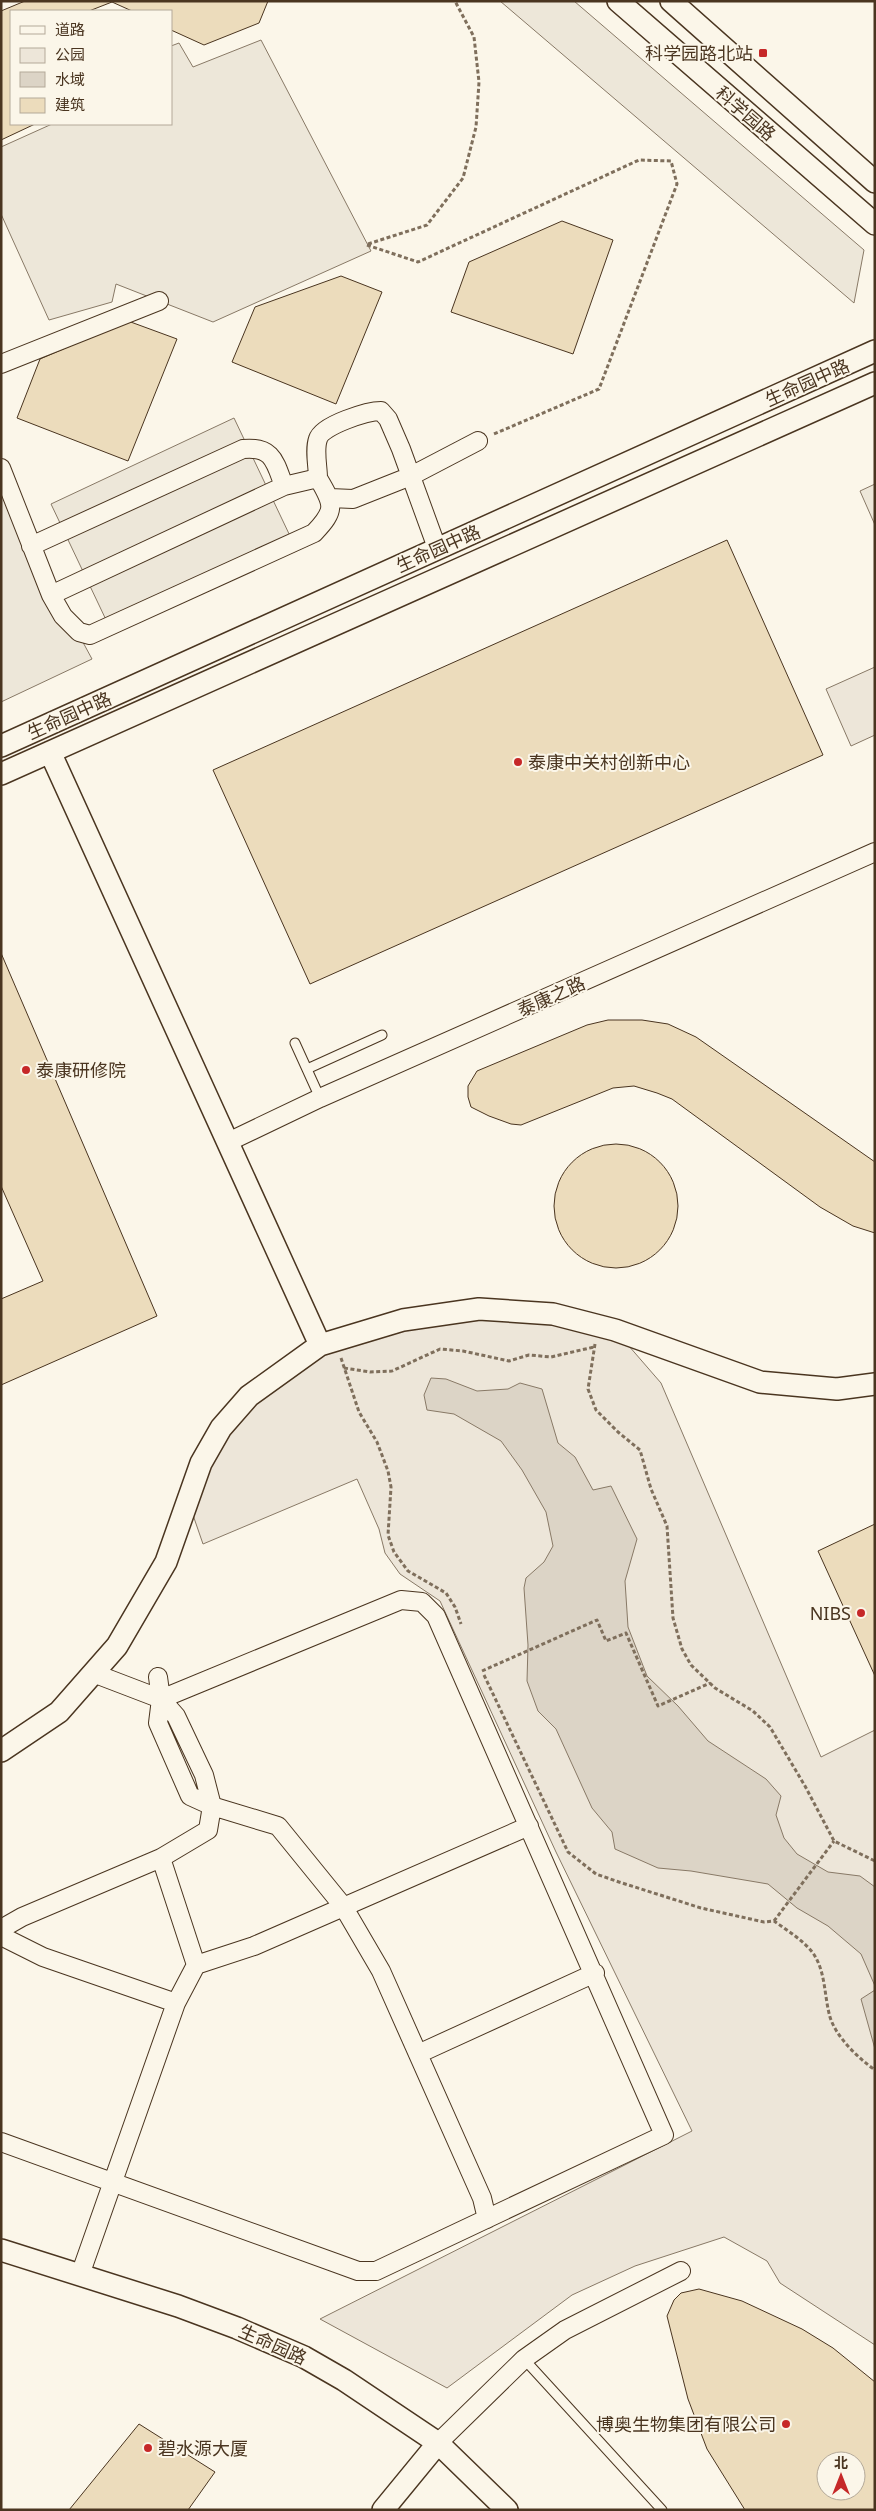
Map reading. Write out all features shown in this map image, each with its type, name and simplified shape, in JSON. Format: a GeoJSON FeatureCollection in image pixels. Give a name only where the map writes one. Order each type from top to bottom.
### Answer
{"type":"FeatureCollection","features":[{"type":"Feature","properties":{"kind":"street","name":"科学园路"},"geometry":{"type":"LineString","coordinates":[[618,1],[875,224]]}},
{"type":"Feature","properties":{"kind":"street","name":"科学园路"},"geometry":{"type":"LineString","coordinates":[[671,1],[875,182]]}},
{"type":"Feature","properties":{"kind":"street"},"geometry":{"type":"LineString","coordinates":[[1,364],[160,301]]}},
{"type":"Feature","properties":{"kind":"street","name":"生命园中路"},"geometry":{"type":"LineString","coordinates":[[1,746],[875,351]]}},
{"type":"Feature","properties":{"kind":"street","name":"生命园中路"},"geometry":{"type":"LineString","coordinates":[[1,774],[875,383]]}},
{"type":"Feature","properties":{"kind":"street"},"geometry":{"type":"LineString","coordinates":[[1,468],[31,546],[63,616],[79,632],[90,635],[314,533],[332,510],[330,498],[318,478],[318,438],[324,430],[368,411],[381,411],[388,419],[437,548]]}},
{"type":"Feature","properties":{"kind":"street"},"geometry":{"type":"LineString","coordinates":[[330,498],[353,499],[411,476],[478,441]]}},
{"type":"Feature","properties":{"kind":"street"},"geometry":{"type":"LineString","coordinates":[[31,546],[243,449],[255,448],[264,450],[272,457],[284,486]]}},
{"type":"Feature","properties":{"kind":"street"},"geometry":{"type":"LineString","coordinates":[[52,595],[284,486],[318,478]]}},
{"type":"Feature","properties":{"kind":"street"},"geometry":{"type":"LineString","coordinates":[[50,752],[228,1142],[329,1343]]}},
{"type":"Feature","properties":{"kind":"street","name":"泰康之路"},"geometry":{"type":"LineString","coordinates":[[228,1142],[320,1098],[875,852]]}},
{"type":"Feature","properties":{"kind":"street"},"geometry":{"type":"LineString","coordinates":[[1,1751],[59,1712],[117,1646],[166,1562],[202,1463],[221,1428],[249,1396],[329,1343],[403,1320],[479,1309],[553,1314],[598,1326],[760,1382],[837,1389],[875,1384]]}},
{"type":"Feature","properties":{"kind":"street"},"geometry":{"type":"LineString","coordinates":[[1,2142],[112,2184],[358,2271],[376,2271],[664,2135],[595,1973],[436,1616],[422,1602],[401,1600],[161,1699],[93,1673]]}},
{"type":"Feature","properties":{"kind":"street"},"geometry":{"type":"LineString","coordinates":[[158,1677],[161,1699],[158,1723],[190,1796],[212,1806],[278,1826],[343,1906],[381,1971],[482,2198],[487,2219]]}},
{"type":"Feature","properties":{"kind":"street"},"geometry":{"type":"LineString","coordinates":[[1,1929],[22,1917],[161,1858],[208,1830],[212,1806]]}},
{"type":"Feature","properties":{"kind":"street"},"geometry":{"type":"LineString","coordinates":[[80,2275],[176,2003],[196,1965],[254,1946],[529,1826]]}},
{"type":"Feature","properties":{"kind":"street"},"geometry":{"type":"LineString","coordinates":[[161,1858],[196,1965]]}},
{"type":"Feature","properties":{"kind":"street"},"geometry":{"type":"LineString","coordinates":[[1,1936],[43,1956],[176,2003]]}},
{"type":"Feature","properties":{"kind":"street"},"geometry":{"type":"LineString","coordinates":[[418,2054],[595,1973]]}},
{"type":"Feature","properties":{"kind":"street","name":"生命园路"},"geometry":{"type":"LineString","coordinates":[[1,2250],[196,2312],[304,2357],[344,2380],[438,2443],[507,2510]]}},
{"type":"Feature","properties":{"kind":"street"},"geometry":{"type":"LineString","coordinates":[[383,2510],[438,2443],[524,2359],[565,2330],[681,2271]]}},
{"type":"Feature","properties":{"kind":"lane"},"geometry":{"type":"LineString","coordinates":[[307,1069],[382,1035]]}},
{"type":"Feature","properties":{"kind":"lane"},"geometry":{"type":"LineString","coordinates":[[295,1043],[320,1098]]}},
{"type":"Feature","properties":{"kind":"lane"},"geometry":{"type":"LineString","coordinates":[[524,2359],[662,2510]]}},
{"type":"Feature","properties":{"kind":"path"},"geometry":{"type":"LineString","coordinates":[[455,1],[474,37],[479,82],[476,127],[463,178],[427,225],[367,245],[418,262],[639,160],[671,161],[677,184],[599,389],[478,441]]}},
{"type":"Feature","properties":{"kind":"path"},"geometry":{"type":"LineString","coordinates":[[598,1326],[588,1388],[596,1410],[640,1450],[651,1489],[667,1526],[673,1618],[682,1649],[691,1665],[710,1683],[753,1711],[770,1727],[805,1786],[834,1841],[875,1861]]}},
{"type":"Feature","properties":{"kind":"path"},"geometry":{"type":"LineString","coordinates":[[329,1343],[343,1368],[359,1412],[377,1442],[388,1471],[391,1488],[388,1535],[394,1552],[408,1570],[446,1592],[455,1606],[462,1625]]}},
{"type":"Feature","properties":{"kind":"path"},"geometry":{"type":"LineString","coordinates":[[343,1368],[370,1372],[392,1371],[440,1349],[463,1351],[509,1362],[529,1355],[551,1357],[594,1347]]}},
{"type":"Feature","properties":{"kind":"path"},"geometry":{"type":"LineString","coordinates":[[482,1671],[597,1620],[606,1640],[626,1633],[658,1706],[710,1683]]}},
{"type":"Feature","properties":{"kind":"path"},"geometry":{"type":"LineString","coordinates":[[477,1662],[568,1852],[596,1874],[619,1882],[701,1908],[764,1922],[774,1921],[799,1939],[813,1954],[821,1970],[830,2017],[838,2032],[866,2064],[875,2070]]}},
{"type":"Feature","properties":{"kind":"path"},"geometry":{"type":"LineString","coordinates":[[774,1921],[834,1841]]}},
{"type":"Feature","properties":{"kind":"green space"},"geometry":{"type":"Polygon","coordinates":[[[875,667],[875,735],[851,746],[826,689],[875,667]]]}},
{"type":"Feature","properties":{"kind":"green space"},"geometry":{"type":"Polygon","coordinates":[[[479,1309],[615,1330],[661,1383],[821,1757],[875,1730],[875,2345],[780,2283],[767,2261],[724,2237],[635,2266],[572,2295],[447,2388],[320,2319],[692,2131],[556,1852],[440,1601],[400,1574],[385,1553],[379,1529],[357,1479],[203,1544],[193,1515],[221,1428],[320,1345],[479,1309]]]}},
{"type":"Feature","properties":{"kind":"shaded area"},"geometry":{"type":"Polygon","coordinates":[[[500,1],[574,1],[864,250],[854,303],[500,1]]]}},
{"type":"Feature","properties":{"kind":"shaded area"},"geometry":{"type":"Polygon","coordinates":[[[261,40],[371,251],[213,322],[116,284],[112,302],[49,320],[1,214],[1,147],[50,125],[172,125],[172,46],[179,43],[193,67],[261,40]]]}},
{"type":"Feature","properties":{"kind":"shaded area"},"geometry":{"type":"Polygon","coordinates":[[[234,418],[291,538],[108,624],[51,504],[234,418]]]}},
{"type":"Feature","properties":{"kind":"shaded area"},"geometry":{"type":"Polygon","coordinates":[[[1,483],[31,546],[92,659],[1,702],[1,483]]]}},
{"type":"Feature","properties":{"kind":"shaded area"},"geometry":{"type":"Polygon","coordinates":[[[875,484],[875,525],[860,491],[875,484]]]}},
{"type":"Feature","properties":{"kind":"water"},"geometry":{"type":"Polygon","coordinates":[[[431,1378],[446,1379],[477,1391],[508,1389],[520,1383],[542,1389],[558,1443],[575,1457],[593,1490],[611,1486],[637,1539],[625,1581],[628,1627],[647,1676],[678,1706],[708,1741],[766,1779],[781,1796],[776,1815],[784,1838],[797,1854],[828,1872],[860,1876],[875,1887],[875,1986],[861,1954],[828,1926],[797,1908],[768,1884],[691,1871],[658,1868],[615,1849],[612,1832],[592,1808],[556,1729],[538,1711],[527,1681],[528,1645],[524,1588],[526,1578],[544,1562],[553,1546],[546,1512],[522,1470],[501,1441],[454,1414],[427,1410],[424,1395],[431,1378]]]}},
{"type":"Feature","properties":{"kind":"water"},"geometry":{"type":"Polygon","coordinates":[[[875,1990],[875,2049],[861,1999],[875,1990]]]}},
{"type":"Feature","properties":{"kind":"building"},"geometry":{"type":"Polygon","coordinates":[[[25,1],[268,1],[259,23],[204,45],[172,30],[172,10],[130,10],[112,2],[92,10],[10,10],[10,125],[33,125],[1,140],[1,11],[25,1]]]}},
{"type":"Feature","properties":{"kind":"building"},"geometry":{"type":"Polygon","coordinates":[[[562,221],[613,240],[573,354],[451,312],[469,262],[562,221]]]}},
{"type":"Feature","properties":{"kind":"building"},"geometry":{"type":"Polygon","coordinates":[[[341,276],[382,292],[336,404],[232,362],[255,307],[341,276]]]}},
{"type":"Feature","properties":{"kind":"building"},"geometry":{"type":"Polygon","coordinates":[[[128,321],[177,339],[128,461],[17,418],[40,359],[128,321]]]}},
{"type":"Feature","properties":{"kind":"building","name":"泰康中关村创新中心"},"geometry":{"type":"Polygon","coordinates":[[[727,540],[823,755],[310,984],[213,770],[727,540]]]}},
{"type":"Feature","properties":{"kind":"building","name":"泰康研修院"},"geometry":{"type":"Polygon","coordinates":[[[1,953],[157,1316],[1,1385],[1,1299],[43,1281],[1,1186],[1,953]]]}},
{"type":"Feature","properties":{"kind":"building"},"geometry":{"type":"Polygon","coordinates":[[[608,1020],[642,1020],[668,1024],[696,1037],[875,1162],[875,1233],[853,1226],[820,1207],[672,1099],[657,1093],[634,1086],[613,1088],[521,1125],[511,1124],[471,1107],[468,1097],[468,1086],[477,1071],[587,1025],[608,1020]]]}},
{"type":"Feature","properties":{"kind":"building"},"geometry":{"type":"Polygon","coordinates":[[[616,1144],[640,1149],[651,1154],[660,1162],[668,1171],[673,1182],[678,1206],[673,1230],[668,1241],[660,1250],[651,1258],[640,1263],[616,1268],[592,1263],[581,1258],[572,1250],[564,1241],[559,1230],[554,1206],[559,1182],[564,1171],[572,1162],[581,1154],[592,1149],[616,1144]]]}},
{"type":"Feature","properties":{"kind":"building","name":"NIBS"},"geometry":{"type":"Polygon","coordinates":[[[875,1524],[875,1676],[818,1551],[875,1524]]]}},
{"type":"Feature","properties":{"kind":"building","name":"博奥生物集团有限公司"},"geometry":{"type":"Polygon","coordinates":[[[699,2289],[742,2301],[802,2329],[833,2348],[875,2382],[875,2510],[745,2510],[707,2449],[688,2399],[667,2316],[674,2300],[681,2293],[699,2289]]]}},
{"type":"Feature","properties":{"kind":"building","name":"碧水源大厦"},"geometry":{"type":"Polygon","coordinates":[[[139,2424],[215,2472],[188,2510],[69,2510],[139,2424]]]}},
{"type":"Feature","properties":{"kind":"place","name":"科学园路北站"},"geometry":{"type":"Point","coordinates":[763,53]}},
{"type":"Feature","properties":{"kind":"place","name":"泰康中关村创新中心"},"geometry":{"type":"Point","coordinates":[518,762]}},
{"type":"Feature","properties":{"kind":"place","name":"泰康研修院"},"geometry":{"type":"Point","coordinates":[26,1070]}},
{"type":"Feature","properties":{"kind":"place","name":"NIBS"},"geometry":{"type":"Point","coordinates":[861,1613]}},
{"type":"Feature","properties":{"kind":"place","name":"博奥生物集团有限公司"},"geometry":{"type":"Point","coordinates":[786,2424]}},
{"type":"Feature","properties":{"kind":"place","name":"碧水源大厦"},"geometry":{"type":"Point","coordinates":[148,2448]}}]}
